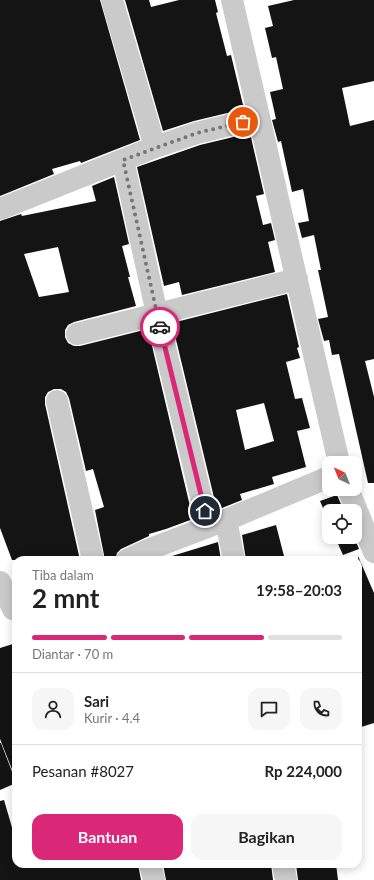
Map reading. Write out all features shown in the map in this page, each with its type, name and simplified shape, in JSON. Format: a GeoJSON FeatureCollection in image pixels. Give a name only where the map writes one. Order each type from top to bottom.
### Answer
{"type":"FeatureCollection","features":[{"type":"Feature","properties":{"kind":"street"},"geometry":{"type":"LineString","coordinates":[[112,0],[155,147]]}},
{"type":"Feature","properties":{"kind":"street"},"geometry":{"type":"LineString","coordinates":[[232,0],[258,118],[337,456]]}},
{"type":"Feature","properties":{"kind":"street"},"geometry":{"type":"LineString","coordinates":[[0,209],[155,147],[197,133],[258,118]]}},
{"type":"Feature","properties":{"kind":"street"},"geometry":{"type":"LineString","coordinates":[[123,160],[157,314],[217,523],[232,556]]}},
{"type":"Feature","properties":{"kind":"street"},"geometry":{"type":"LineString","coordinates":[[77,334],[297,279]]}},
{"type":"Feature","properties":{"kind":"street"},"geometry":{"type":"LineString","coordinates":[[57,401],[92,556]]}},
{"type":"Feature","properties":{"kind":"street"},"geometry":{"type":"LineString","coordinates":[[135,556],[322,480]]}},
{"type":"Feature","properties":{"kind":"street"},"geometry":{"type":"LineString","coordinates":[[351,496],[374,552]]}},
{"type":"Feature","properties":{"kind":"street"},"geometry":{"type":"LineString","coordinates":[[0,582],[10,610]]}},
{"type":"Feature","properties":{"kind":"street"},"geometry":{"type":"LineString","coordinates":[[151,868],[154,880]]}},
{"type":"Feature","properties":{"kind":"street"},"geometry":{"type":"LineString","coordinates":[[284,868],[286,880]]}},
{"type":"Feature","properties":{"kind":"building"},"geometry":{"type":"Polygon","coordinates":[[[0,0],[100,0],[140,140],[81,163],[80,161],[52,169],[54,174],[0,196],[0,0]]]}},
{"type":"Feature","properties":{"kind":"building"},"geometry":{"type":"Polygon","coordinates":[[[125,0],[149,0],[151,7],[179,0],[215,0],[218,12],[216,13],[227,56],[231,55],[244,109],[194,121],[163,131],[125,0]]]}},
{"type":"Feature","properties":{"kind":"building"},"geometry":{"type":"Polygon","coordinates":[[[294,0],[374,0],[374,81],[342,88],[350,126],[374,120],[374,359],[365,361],[374,397],[374,483],[368,483],[339,354],[332,355],[329,340],[324,341],[318,319],[328,317],[318,270],[321,270],[314,235],[302,238],[298,223],[309,221],[303,189],[292,192],[281,141],[278,142],[272,120],[276,119],[270,92],[283,89],[276,57],[272,58],[265,28],[273,26],[268,6],[294,0]]]}},
{"type":"Feature","properties":{"kind":"building"},"geometry":{"type":"Polygon","coordinates":[[[250,133],[264,194],[256,196],[263,225],[271,223],[275,240],[268,242],[275,272],[182,295],[179,282],[164,286],[137,167],[200,145],[250,133]]]}},
{"type":"Feature","properties":{"kind":"building"},"geometry":{"type":"Polygon","coordinates":[[[114,177],[129,244],[122,246],[130,277],[128,277],[136,306],[74,322],[68,325],[65,330],[65,337],[68,343],[74,346],[80,346],[148,329],[193,519],[149,534],[149,536],[121,549],[116,556],[104,556],[95,510],[104,507],[93,469],[86,471],[69,398],[66,392],[61,389],[54,389],[48,392],[45,397],[45,404],[79,556],[12,556],[12,560],[0,528],[0,221],[21,214],[22,216],[96,201],[92,186],[114,177]],[[58,247],[24,254],[39,297],[69,292],[58,247]]]}},
{"type":"Feature","properties":{"kind":"building"},"geometry":{"type":"Polygon","coordinates":[[[287,294],[299,347],[297,348],[300,358],[286,362],[295,399],[302,398],[310,428],[297,431],[306,467],[272,477],[274,484],[240,494],[242,500],[217,510],[172,323],[287,294]],[[264,403],[236,410],[245,450],[274,441],[264,403]]]}},
{"type":"Feature","properties":{"kind":"building"},"geometry":{"type":"Polygon","coordinates":[[[337,496],[341,504],[322,504],[322,506],[320,501],[337,496]]]}},
{"type":"Feature","properties":{"kind":"building"},"geometry":{"type":"Polygon","coordinates":[[[276,525],[284,556],[245,556],[242,535],[276,525]]]}},
{"type":"Feature","properties":{"kind":"building"},"geometry":{"type":"Polygon","coordinates":[[[218,542],[220,556],[172,556],[218,542]]]}},
{"type":"Feature","properties":{"kind":"building"},"geometry":{"type":"Polygon","coordinates":[[[338,544],[357,544],[359,549],[343,555],[338,544]]]}},
{"type":"Feature","properties":{"kind":"building"},"geometry":{"type":"Polygon","coordinates":[[[362,565],[374,593],[374,723],[362,727],[362,565]]]}},
{"type":"Feature","properties":{"kind":"building"},"geometry":{"type":"Polygon","coordinates":[[[12,644],[12,769],[0,739],[0,648],[12,644]]]}},
{"type":"Feature","properties":{"kind":"building"},"geometry":{"type":"Polygon","coordinates":[[[1,743],[12,772],[12,785],[0,790],[1,743]]]}},
{"type":"Feature","properties":{"kind":"building"},"geometry":{"type":"Polygon","coordinates":[[[4,800],[12,827],[12,868],[139,868],[141,880],[0,880],[0,801],[4,800]]]}},
{"type":"Feature","properties":{"kind":"building"},"geometry":{"type":"Polygon","coordinates":[[[164,868],[272,868],[273,880],[166,880],[164,868]]]}},
{"type":"Feature","properties":{"kind":"building"},"geometry":{"type":"Polygon","coordinates":[[[296,868],[336,868],[338,880],[298,880],[296,868]]]}},
{"type":"Feature","properties":{"kind":"way so far"},"geometry":{"type":"LineString","coordinates":[[160,327],[123,160],[155,147],[197,133],[243,122]]}},
{"type":"Feature","properties":{"kind":"route"},"geometry":{"type":"LineString","coordinates":[[160,327],[205,511]]}}]}
